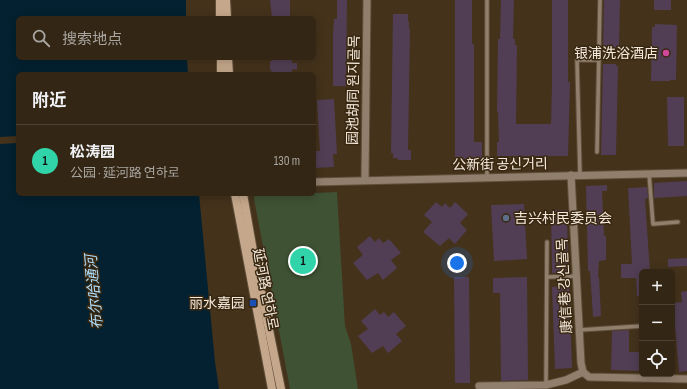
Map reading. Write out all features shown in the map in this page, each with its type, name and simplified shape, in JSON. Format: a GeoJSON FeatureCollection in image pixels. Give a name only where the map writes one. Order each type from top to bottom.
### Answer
{"type":"FeatureCollection","features":[{"type":"Feature","properties":{"kind":"main road"},"geometry":{"type":"LineString","coordinates":[[220,0],[220,16]]}},
{"type":"Feature","properties":{"kind":"main road"},"geometry":{"type":"LineString","coordinates":[[226,0],[226,16]]}},
{"type":"Feature","properties":{"kind":"main road"},"geometry":{"type":"LineString","coordinates":[[221,60],[221,72]]}},
{"type":"Feature","properties":{"kind":"main road"},"geometry":{"type":"LineString","coordinates":[[228,60],[229,72]]}},
{"type":"Feature","properties":{"kind":"main road","name":"延河路 연하로"},"geometry":{"type":"LineString","coordinates":[[235,196],[272,389]]}},
{"type":"Feature","properties":{"kind":"main road","name":"延河路 연하로"},"geometry":{"type":"LineString","coordinates":[[243,196],[281,389]]}},
{"type":"Feature","properties":{"kind":"street","name":"园池胡同 원지골목"},"geometry":{"type":"LineString","coordinates":[[365,180],[367,0]]}},
{"type":"Feature","properties":{"kind":"street","name":"公新街 공신거리"},"geometry":{"type":"LineString","coordinates":[[316,182],[687,173]]}},
{"type":"Feature","properties":{"kind":"street","name":"康信巷 강신골목"},"geometry":{"type":"LineString","coordinates":[[571,175],[581,363],[583,372]]}},
{"type":"Feature","properties":{"kind":"street"},"geometry":{"type":"LineString","coordinates":[[479,386],[546,385],[566,380],[583,372],[589,377],[639,376]]}},
{"type":"Feature","properties":{"kind":"street"},"geometry":{"type":"LineString","coordinates":[[670,377],[687,379]]}},
{"type":"Feature","properties":{"kind":"lane"},"geometry":{"type":"LineString","coordinates":[[487,0],[487,177]]}},
{"type":"Feature","properties":{"kind":"lane"},"geometry":{"type":"LineString","coordinates":[[597,152],[600,0]]}},
{"type":"Feature","properties":{"kind":"lane"},"geometry":{"type":"LineString","coordinates":[[580,175],[578,60],[599,60]]}},
{"type":"Feature","properties":{"kind":"lane"},"geometry":{"type":"LineString","coordinates":[[649,174],[653,224],[678,222]]}},
{"type":"Feature","properties":{"kind":"lane"},"geometry":{"type":"LineString","coordinates":[[546,385],[547,242]]}},
{"type":"Feature","properties":{"kind":"lane"},"geometry":{"type":"LineString","coordinates":[[547,277],[576,276]]}},
{"type":"Feature","properties":{"kind":"lane"},"geometry":{"type":"LineString","coordinates":[[579,330],[639,326]]}},
{"type":"Feature","properties":{"kind":"green space"},"geometry":{"type":"Polygon","coordinates":[[[337,192],[345,326],[351,344],[358,389],[290,389],[254,199],[255,196],[316,196],[316,193],[337,192]]]}},
{"type":"Feature","properties":{"kind":"water"},"geometry":{"type":"Polygon","coordinates":[[[0,0],[186,0],[186,16],[16,16],[16,60],[187,60],[188,72],[16,72],[16,136],[0,137],[0,0]]]}},
{"type":"Feature","properties":{"kind":"water","name":"布尔哈通河"},"geometry":{"type":"Polygon","coordinates":[[[16,143],[16,196],[199,196],[215,362],[219,389],[0,389],[0,144],[16,143]]]}},
{"type":"Feature","properties":{"kind":"building"},"geometry":{"type":"Polygon","coordinates":[[[270,0],[290,0],[290,16],[272,16],[270,0]]]}},
{"type":"Feature","properties":{"kind":"building"},"geometry":{"type":"Polygon","coordinates":[[[337,0],[347,0],[346,86],[333,86],[333,34],[334,19],[337,19],[337,0]]]}},
{"type":"Feature","properties":{"kind":"building"},"geometry":{"type":"Polygon","coordinates":[[[455,0],[472,0],[472,44],[474,44],[474,142],[482,142],[482,159],[463,159],[463,157],[455,157],[455,0]]]}},
{"type":"Feature","properties":{"kind":"building"},"geometry":{"type":"Polygon","coordinates":[[[501,0],[514,0],[513,39],[515,39],[515,45],[517,45],[516,124],[551,124],[552,0],[568,0],[568,82],[570,82],[568,156],[497,156],[497,142],[499,142],[497,112],[498,39],[500,39],[501,0]]]}},
{"type":"Feature","properties":{"kind":"building"},"geometry":{"type":"Polygon","coordinates":[[[604,0],[620,0],[619,48],[603,48],[604,0]]]}},
{"type":"Feature","properties":{"kind":"building"},"geometry":{"type":"Polygon","coordinates":[[[654,0],[671,0],[671,10],[654,10],[654,0]]]}},
{"type":"Feature","properties":{"kind":"building"},"geometry":{"type":"Polygon","coordinates":[[[393,14],[408,14],[410,29],[408,150],[411,150],[411,160],[398,160],[397,158],[393,158],[393,153],[391,153],[393,14]]]}},
{"type":"Feature","properties":{"kind":"building"},"geometry":{"type":"Polygon","coordinates":[[[655,24],[677,25],[676,80],[651,81],[652,27],[655,27],[655,24]]]}},
{"type":"Feature","properties":{"kind":"building"},"geometry":{"type":"Polygon","coordinates":[[[292,60],[292,63],[297,63],[297,70],[292,69],[292,72],[272,72],[270,69],[270,61],[292,60]]]}},
{"type":"Feature","properties":{"kind":"building"},"geometry":{"type":"Polygon","coordinates":[[[603,64],[616,64],[616,66],[618,66],[616,155],[601,155],[603,64]]]}},
{"type":"Feature","properties":{"kind":"building"},"geometry":{"type":"Polygon","coordinates":[[[667,97],[684,97],[684,146],[668,146],[667,97]]]}},
{"type":"Feature","properties":{"kind":"building"},"geometry":{"type":"Polygon","coordinates":[[[334,99],[337,154],[333,154],[334,167],[316,168],[316,151],[320,151],[317,100],[334,99]]]}},
{"type":"Feature","properties":{"kind":"building"},"geometry":{"type":"Polygon","coordinates":[[[687,181],[687,196],[654,198],[654,183],[687,181]]]}},
{"type":"Feature","properties":{"kind":"building"},"geometry":{"type":"Polygon","coordinates":[[[607,185],[607,191],[602,191],[604,236],[606,236],[606,260],[599,261],[598,277],[601,316],[593,317],[590,271],[588,271],[586,186],[607,185]]]}},
{"type":"Feature","properties":{"kind":"building"},"geometry":{"type":"Polygon","coordinates":[[[647,187],[648,198],[645,199],[650,269],[639,269],[639,296],[637,296],[636,278],[621,278],[621,264],[632,264],[628,188],[647,187]]]}},
{"type":"Feature","properties":{"kind":"building"},"geometry":{"type":"Polygon","coordinates":[[[436,202],[442,207],[445,203],[450,208],[455,202],[468,214],[460,223],[467,230],[455,244],[449,238],[440,246],[423,232],[432,222],[424,215],[436,202]]]}},
{"type":"Feature","properties":{"kind":"building"},"geometry":{"type":"Polygon","coordinates":[[[524,204],[527,259],[494,261],[491,205],[524,204]]]}},
{"type":"Feature","properties":{"kind":"building"},"geometry":{"type":"Polygon","coordinates":[[[551,210],[567,210],[568,272],[552,273],[551,210]]]}},
{"type":"Feature","properties":{"kind":"building"},"geometry":{"type":"Polygon","coordinates":[[[370,236],[375,242],[379,238],[383,243],[389,239],[401,253],[391,260],[397,268],[383,280],[378,273],[367,280],[353,263],[363,255],[357,247],[370,236]]]}},
{"type":"Feature","properties":{"kind":"building"},"geometry":{"type":"Polygon","coordinates":[[[687,258],[687,266],[668,267],[668,259],[687,258]]]}},
{"type":"Feature","properties":{"kind":"building"},"geometry":{"type":"Polygon","coordinates":[[[454,277],[469,277],[470,383],[455,383],[454,277]]]}},
{"type":"Feature","properties":{"kind":"building"},"geometry":{"type":"Polygon","coordinates":[[[527,277],[528,380],[501,381],[500,293],[493,293],[493,278],[527,277]]]}},
{"type":"Feature","properties":{"kind":"building"},"geometry":{"type":"Polygon","coordinates":[[[569,286],[572,368],[555,369],[552,287],[569,286]]]}},
{"type":"Feature","properties":{"kind":"building"},"geometry":{"type":"Polygon","coordinates":[[[687,291],[687,371],[679,372],[675,326],[675,303],[682,302],[681,292],[687,291]]]}},
{"type":"Feature","properties":{"kind":"building"},"geometry":{"type":"Polygon","coordinates":[[[375,309],[380,315],[384,312],[388,317],[394,312],[406,326],[396,334],[402,341],[388,353],[383,346],[372,353],[358,336],[368,329],[361,321],[375,309]]]}},
{"type":"Feature","properties":{"kind":"building"},"geometry":{"type":"Polygon","coordinates":[[[629,330],[629,352],[639,352],[639,371],[611,370],[612,331],[629,330]]]}},
{"type":"Feature","properties":{"kind":"place","name":"银浦洗浴酒店"},"geometry":{"type":"Point","coordinates":[666,53]}},
{"type":"Feature","properties":{"kind":"place","name":"吉兴村民委员会"},"geometry":{"type":"Point","coordinates":[506,218]}},
{"type":"Feature","properties":{"kind":"place","name":"松涛园"},"geometry":{"type":"Point","coordinates":[303,261]}},
{"type":"Feature","properties":{"kind":"place","name":"丽水嘉园"},"geometry":{"type":"Point","coordinates":[253,303]}}]}
